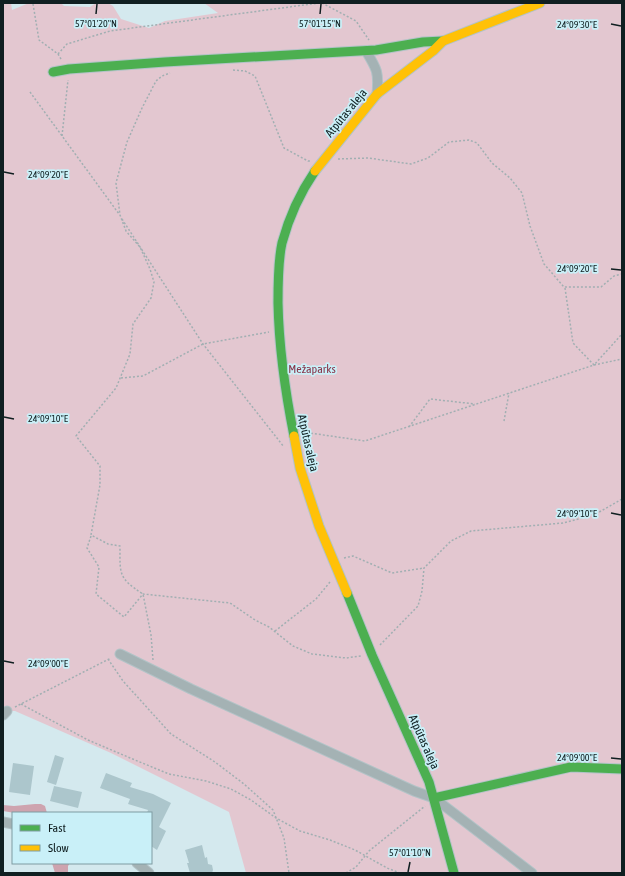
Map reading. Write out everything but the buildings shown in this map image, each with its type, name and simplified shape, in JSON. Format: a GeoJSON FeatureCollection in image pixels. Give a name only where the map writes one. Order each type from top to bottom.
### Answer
{"type":"FeatureCollection","features":[{"type":"Feature","properties":{"kind":"street","name":"Atpūtas aleja"},"geometry":{"type":"LineString","coordinates":[[454,873],[429,782],[372,655],[320,526],[300,468],[285,394],[279,330],[278,283],[282,244],[292,212],[309,180],[324,159],[377,94],[433,51],[443,41],[540,3]]}},
{"type":"Feature","properties":{"kind":"street"},"geometry":{"type":"LineString","coordinates":[[53,72],[69,69],[366,51],[423,42],[443,41]]}},
{"type":"Feature","properties":{"kind":"street"},"geometry":{"type":"LineString","coordinates":[[366,51],[376,68],[378,80],[377,94]]}},
{"type":"Feature","properties":{"kind":"street"},"geometry":{"type":"LineString","coordinates":[[120,654],[198,692],[414,792],[434,798],[532,873]]}},
{"type":"Feature","properties":{"kind":"street"},"geometry":{"type":"LineString","coordinates":[[434,798],[571,768],[622,769]]}},
{"type":"Feature","properties":{"kind":"street"},"geometry":{"type":"LineString","coordinates":[[138,864],[150,873]]}},
{"type":"Feature","properties":{"kind":"path"},"geometry":{"type":"LineString","coordinates":[[58,54],[67,44],[110,31],[319,3]]}},
{"type":"Feature","properties":{"kind":"path"},"geometry":{"type":"LineString","coordinates":[[322,3],[356,21],[376,50]]}},
{"type":"Feature","properties":{"kind":"path"},"geometry":{"type":"LineString","coordinates":[[33,4],[39,40],[58,54],[69,69],[62,136]]}},
{"type":"Feature","properties":{"kind":"path"},"geometry":{"type":"LineString","coordinates":[[233,70],[246,71],[255,76],[284,148],[308,161],[368,158],[411,164],[428,158],[449,142],[469,140],[477,143],[492,163],[510,178],[522,193],[530,226],[544,264],[564,287],[573,343],[594,365]]}},
{"type":"Feature","properties":{"kind":"path"},"geometry":{"type":"LineString","coordinates":[[143,594],[124,617],[96,594],[99,567],[87,548],[91,535],[100,485],[100,466],[76,436],[116,388],[130,354],[133,324],[152,298],[154,282],[150,269],[140,247],[126,231],[120,215],[116,183],[127,142],[156,81],[162,76],[175,71]]}},
{"type":"Feature","properties":{"kind":"path"},"geometry":{"type":"LineString","coordinates":[[30,92],[120,215],[204,344],[286,449]]}},
{"type":"Feature","properties":{"kind":"path"},"geometry":{"type":"LineString","coordinates":[[564,287],[601,287],[614,276],[622,274]]}},
{"type":"Feature","properties":{"kind":"path"},"geometry":{"type":"LineString","coordinates":[[121,378],[143,376],[204,344],[279,330]]}},
{"type":"Feature","properties":{"kind":"path"},"geometry":{"type":"LineString","coordinates":[[594,365],[622,334]]}},
{"type":"Feature","properties":{"kind":"path"},"geometry":{"type":"LineString","coordinates":[[292,430],[365,441],[594,365],[622,359]]}},
{"type":"Feature","properties":{"kind":"path"},"geometry":{"type":"LineString","coordinates":[[504,421],[509,393]]}},
{"type":"Feature","properties":{"kind":"path"},"geometry":{"type":"LineString","coordinates":[[409,427],[430,399],[476,404]]}},
{"type":"Feature","properties":{"kind":"path"},"geometry":{"type":"LineString","coordinates":[[334,560],[353,556],[392,573],[424,568],[451,541],[471,531],[563,523],[594,515],[622,499]]}},
{"type":"Feature","properties":{"kind":"path"},"geometry":{"type":"LineString","coordinates":[[91,535],[108,544],[120,546],[120,570],[127,583],[143,594],[230,603],[275,631],[293,646],[312,654],[346,658],[372,655],[386,638],[418,606],[422,591],[424,568]]}},
{"type":"Feature","properties":{"kind":"path"},"geometry":{"type":"LineString","coordinates":[[275,631],[316,599],[338,572]]}},
{"type":"Feature","properties":{"kind":"path"},"geometry":{"type":"LineString","coordinates":[[143,594],[151,635],[153,670]]}},
{"type":"Feature","properties":{"kind":"path"},"geometry":{"type":"LineString","coordinates":[[5,713],[120,654]]}},
{"type":"Feature","properties":{"kind":"path"},"geometry":{"type":"LineString","coordinates":[[108,659],[123,681],[171,734],[215,762],[244,784],[273,810],[284,838],[290,873]]}},
{"type":"Feature","properties":{"kind":"path"},"geometry":{"type":"LineString","coordinates":[[21,704],[88,740],[129,758],[169,774],[231,789],[251,800],[276,818],[300,831],[330,840],[355,850],[386,868],[400,873]]}},
{"type":"Feature","properties":{"kind":"path"},"geometry":{"type":"LineString","coordinates":[[346,873],[356,867],[369,852],[434,798]]}},
{"type":"Feature","properties":{"kind":"green space","name":"Mežaparks"},"geometry":{"type":"Polygon","coordinates":[[[3,3],[11,3],[12,10],[29,3],[61,3],[64,6],[90,7],[96,3],[108,3],[113,6],[121,19],[149,28],[165,21],[218,13],[204,3],[622,3],[622,873],[246,873],[229,812],[111,753],[15,711],[3,711],[3,3]]]}},
{"type":"Feature","properties":{"kind":"shaded area"},"geometry":{"type":"Polygon","coordinates":[[[41,804],[45,806],[47,812],[12,812],[3,811],[3,805],[14,806],[41,804]]]}},
{"type":"Feature","properties":{"kind":"shaded area"},"geometry":{"type":"Polygon","coordinates":[[[52,864],[69,864],[68,873],[55,873],[52,864]]]}},
{"type":"Feature","properties":{"kind":"traffic: fast"},"geometry":{"type":"LineString","coordinates":[[53,72],[69,69],[165,62],[376,50],[423,42],[443,41]]}},
{"type":"Feature","properties":{"kind":"traffic: fast"},"geometry":{"type":"LineString","coordinates":[[294,436],[281,353],[278,303],[279,265],[282,243],[288,224],[304,188],[315,171]]}},
{"type":"Feature","properties":{"kind":"traffic: fast"},"geometry":{"type":"LineString","coordinates":[[347,593],[372,655],[429,782],[454,873]]}},
{"type":"Feature","properties":{"kind":"traffic: fast"},"geometry":{"type":"LineString","coordinates":[[434,798],[571,767],[622,769]]}},
{"type":"Feature","properties":{"kind":"traffic: slow"},"geometry":{"type":"LineString","coordinates":[[315,171],[377,94],[433,51],[443,41],[540,3]]}},
{"type":"Feature","properties":{"kind":"traffic: slow"},"geometry":{"type":"LineString","coordinates":[[294,436],[300,468],[319,526],[347,593]]}}]}
